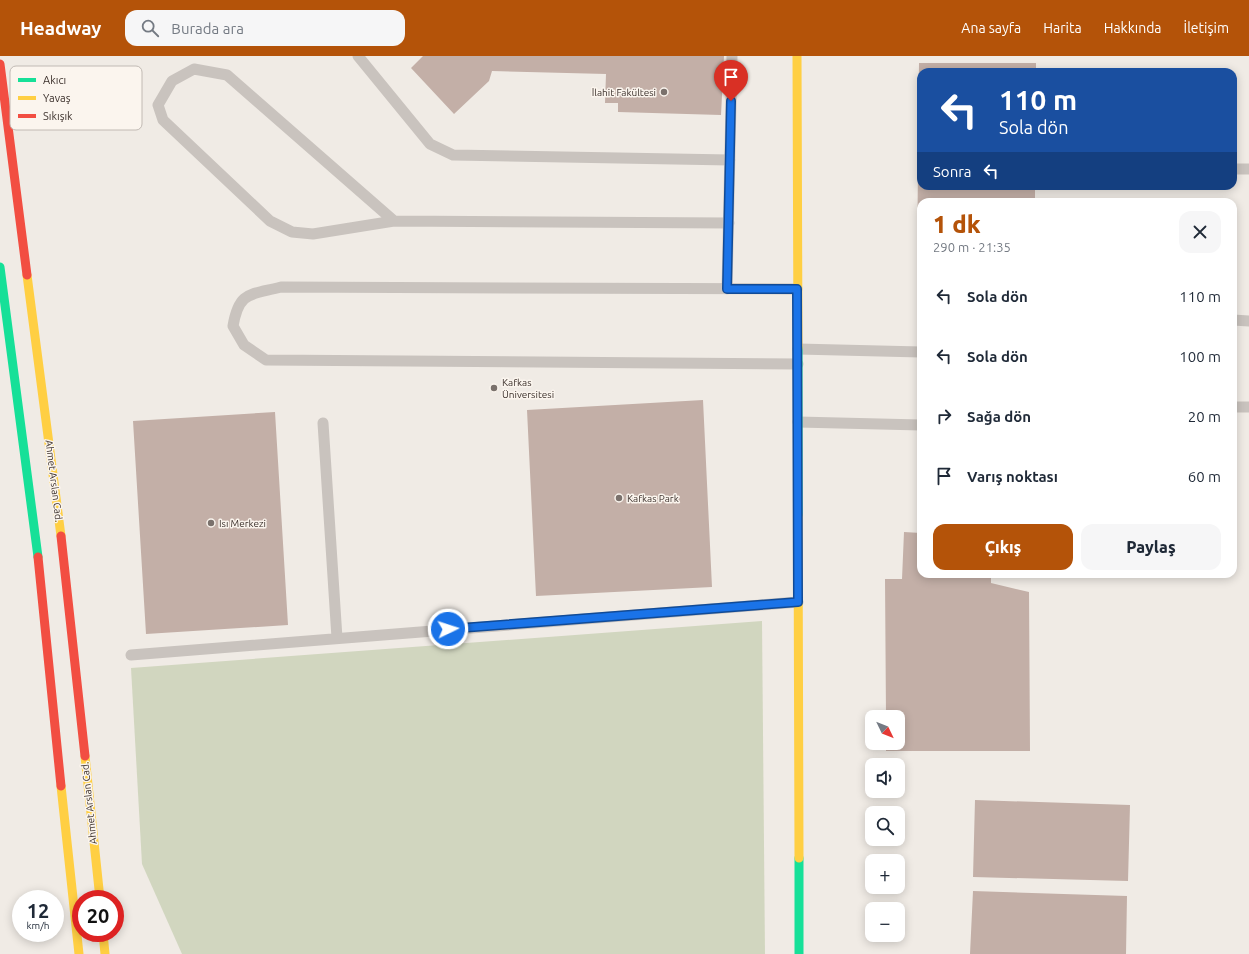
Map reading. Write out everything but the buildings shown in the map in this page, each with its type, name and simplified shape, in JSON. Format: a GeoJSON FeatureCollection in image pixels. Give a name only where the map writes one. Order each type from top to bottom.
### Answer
{"type":"FeatureCollection","features":[{"type":"Feature","properties":{"kind":"street"},"geometry":{"type":"LineString","coordinates":[[797,56],[799,954]]}},
{"type":"Feature","properties":{"kind":"street","name":"Ahmet Arslan Cad."},"geometry":{"type":"LineString","coordinates":[[0,64],[62,548],[99,890]]}},
{"type":"Feature","properties":{"kind":"street"},"geometry":{"type":"LineString","coordinates":[[0,267],[37,551],[79,954]]}},
{"type":"Feature","properties":{"kind":"street"},"geometry":{"type":"LineString","coordinates":[[104,942],[106,954]]}},
{"type":"Feature","properties":{"kind":"lane"},"geometry":{"type":"LineString","coordinates":[[358,56],[430,144],[453,155],[730,160]]}},
{"type":"Feature","properties":{"kind":"lane"},"geometry":{"type":"LineString","coordinates":[[727,289],[732,56]]}},
{"type":"Feature","properties":{"kind":"lane"},"geometry":{"type":"LineString","coordinates":[[394,221],[226,75],[194,69],[172,81],[158,105],[163,120],[270,221],[292,232],[313,234],[394,221],[729,223]]}},
{"type":"Feature","properties":{"kind":"lane"},"geometry":{"type":"LineString","coordinates":[[1237,169],[1249,169]]}},
{"type":"Feature","properties":{"kind":"lane"},"geometry":{"type":"LineString","coordinates":[[797,289],[281,286],[245,296],[236,309],[233,326],[244,345],[266,360],[798,364]]}},
{"type":"Feature","properties":{"kind":"lane"},"geometry":{"type":"LineString","coordinates":[[1237,320],[1249,321]]}},
{"type":"Feature","properties":{"kind":"lane"},"geometry":{"type":"LineString","coordinates":[[798,349],[917,352]]}},
{"type":"Feature","properties":{"kind":"lane"},"geometry":{"type":"LineString","coordinates":[[1237,407],[1249,407]]}},
{"type":"Feature","properties":{"kind":"lane"},"geometry":{"type":"LineString","coordinates":[[323,422],[337,638]]}},
{"type":"Feature","properties":{"kind":"lane"},"geometry":{"type":"LineString","coordinates":[[798,422],[917,425]]}},
{"type":"Feature","properties":{"kind":"lane"},"geometry":{"type":"LineString","coordinates":[[131,655],[798,602]]}},
{"type":"Feature","properties":{"kind":"green space"},"geometry":{"type":"Polygon","coordinates":[[[762,621],[765,954],[182,954],[142,864],[131,668],[762,621]]]}},
{"type":"Feature","properties":{"kind":"traffic: fast"},"geometry":{"type":"LineString","coordinates":[[0,267],[38,557]]}},
{"type":"Feature","properties":{"kind":"traffic: fast"},"geometry":{"type":"LineString","coordinates":[[798,348],[798,515]]}},
{"type":"Feature","properties":{"kind":"traffic: fast"},"geometry":{"type":"LineString","coordinates":[[799,858],[799,954]]}},
{"type":"Feature","properties":{"kind":"traffic: slow"},"geometry":{"type":"LineString","coordinates":[[797,56],[798,348]]}},
{"type":"Feature","properties":{"kind":"traffic: slow"},"geometry":{"type":"LineString","coordinates":[[27,275],[61,536]]}},
{"type":"Feature","properties":{"kind":"traffic: slow"},"geometry":{"type":"LineString","coordinates":[[798,515],[799,858]]}},
{"type":"Feature","properties":{"kind":"traffic: slow"},"geometry":{"type":"LineString","coordinates":[[85,756],[99,890]]}},
{"type":"Feature","properties":{"kind":"traffic: slow"},"geometry":{"type":"LineString","coordinates":[[61,786],[79,954]]}},
{"type":"Feature","properties":{"kind":"traffic: slow"},"geometry":{"type":"LineString","coordinates":[[104,942],[105,954]]}},
{"type":"Feature","properties":{"kind":"traffic: jam"},"geometry":{"type":"LineString","coordinates":[[0,64],[27,275]]}},
{"type":"Feature","properties":{"kind":"traffic: jam"},"geometry":{"type":"LineString","coordinates":[[61,536],[85,756]]}},
{"type":"Feature","properties":{"kind":"traffic: jam"},"geometry":{"type":"LineString","coordinates":[[38,557],[61,786]]}},
{"type":"Feature","properties":{"kind":"place","name":"İlahit Fakültesi"},"geometry":{"type":"Point","coordinates":[664,92]}},
{"type":"Feature","properties":{"kind":"place","name":"Kafkas Üniversitesi"},"geometry":{"type":"Point","coordinates":[494,388]}},
{"type":"Feature","properties":{"kind":"place","name":"Kafkas Park"},"geometry":{"type":"Point","coordinates":[619,498]}},
{"type":"Feature","properties":{"kind":"place","name":"Isı Merkezi"},"geometry":{"type":"Point","coordinates":[211,523]}},
{"type":"Feature","properties":{"kind":"route"},"geometry":{"type":"LineString","coordinates":[[448,629],[798,602],[797,289],[727,289],[731,101]]}}]}
